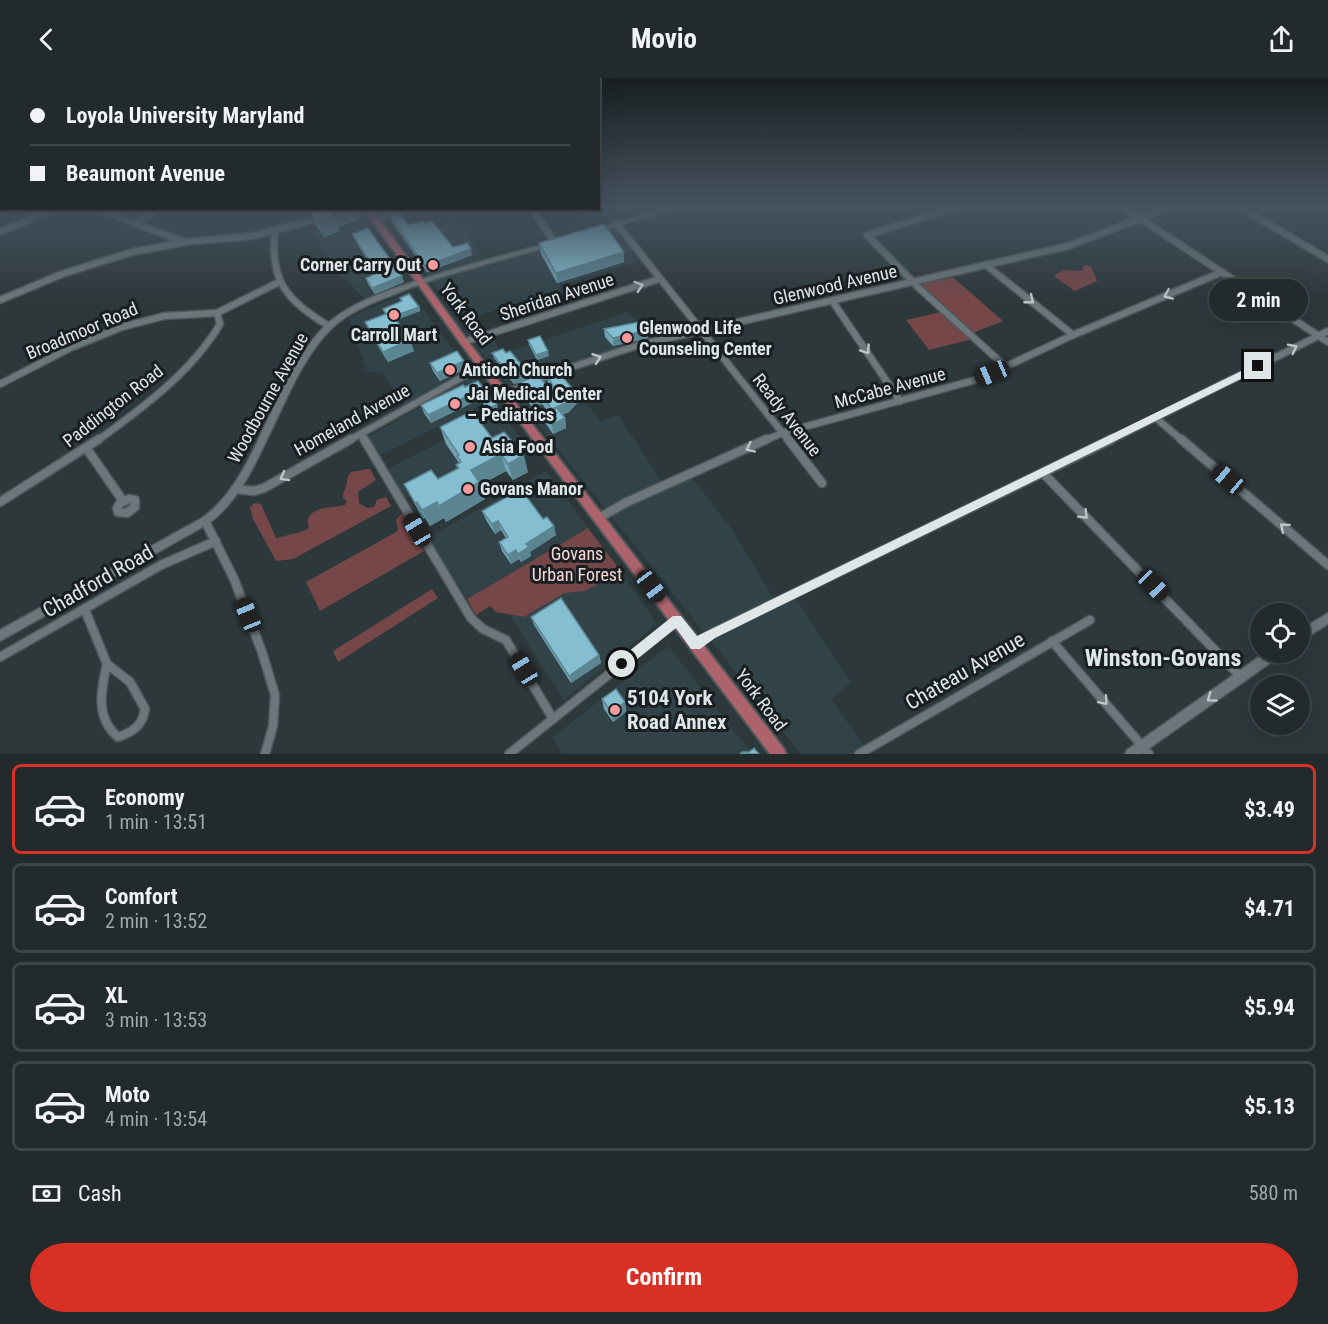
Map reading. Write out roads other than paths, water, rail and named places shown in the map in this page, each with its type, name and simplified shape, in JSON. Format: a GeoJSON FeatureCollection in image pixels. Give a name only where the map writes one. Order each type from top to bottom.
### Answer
{"type":"FeatureCollection","features":[{"type":"Feature","properties":{"kind":"main road","name":"York Road"},"geometry":{"type":"LineString","coordinates":[[388,238],[482,366],[779,754]]}},
{"type":"Feature","properties":{"kind":"street"},"geometry":{"type":"LineString","coordinates":[[175,238],[184,242]]}},
{"type":"Feature","properties":{"kind":"street"},"geometry":{"type":"LineString","coordinates":[[0,300],[81,267],[132,252],[184,242],[243,238]]}},
{"type":"Feature","properties":{"kind":"street"},"geometry":{"type":"LineString","coordinates":[[274,238],[272,254],[279,282],[298,306],[329,326]]}},
{"type":"Feature","properties":{"kind":"street"},"geometry":{"type":"LineString","coordinates":[[551,238],[555,243]]}},
{"type":"Feature","properties":{"kind":"street","name":"Ready Avenue"},"geometry":{"type":"LineString","coordinates":[[627,238],[822,483]]}},
{"type":"Feature","properties":{"kind":"street"},"geometry":{"type":"LineString","coordinates":[[870,238],[1006,367]]}},
{"type":"Feature","properties":{"kind":"street","name":"Glenwood Avenue"},"geometry":{"type":"LineString","coordinates":[[504,394],[544,377],[613,353],[1068,246],[1090,238]]}},
{"type":"Feature","properties":{"kind":"street"},"geometry":{"type":"LineString","coordinates":[[1170,238],[1328,342]]}},
{"type":"Feature","properties":{"kind":"street"},"geometry":{"type":"LineString","coordinates":[[1292,238],[1328,259]]}},
{"type":"Feature","properties":{"kind":"street","name":"Woodbourne Avenue"},"geometry":{"type":"LineString","coordinates":[[205,521],[219,511],[235,489],[297,374],[329,326],[346,313],[420,283],[565,240]]}},
{"type":"Feature","properties":{"kind":"street"},"geometry":{"type":"LineString","coordinates":[[986,264],[1073,335]]}},
{"type":"Feature","properties":{"kind":"street","name":"McCabe Avenue"},"geometry":{"type":"LineString","coordinates":[[599,518],[625,503],[782,433],[979,379],[1073,335],[1222,272]]}},
{"type":"Feature","properties":{"kind":"street","name":"Sheridan Avenue"},"geometry":{"type":"LineString","coordinates":[[464,342],[659,279]]}},
{"type":"Feature","properties":{"kind":"street","name":"Broadmoor Road"},"geometry":{"type":"LineString","coordinates":[[0,384],[70,348],[141,320],[184,314],[217,313],[279,282]]}},
{"type":"Feature","properties":{"kind":"street"},"geometry":{"type":"LineString","coordinates":[[833,302],[900,401]]}},
{"type":"Feature","properties":{"kind":"street","name":"Paddington Road"},"geometry":{"type":"LineString","coordinates":[[0,502],[87,449],[147,403],[196,356],[220,324],[217,313]]}},
{"type":"Feature","properties":{"kind":"street"},"geometry":{"type":"LineString","coordinates":[[695,644],[711,634],[1156,418],[1328,331]]}},
{"type":"Feature","properties":{"kind":"street","name":"Homeland Avenue"},"geometry":{"type":"LineString","coordinates":[[235,489],[254,491],[264,488],[482,366]]}},
{"type":"Feature","properties":{"kind":"street"},"geometry":{"type":"LineString","coordinates":[[1156,418],[1328,565]]}},
{"type":"Feature","properties":{"kind":"street"},"geometry":{"type":"LineString","coordinates":[[361,435],[471,618],[478,626],[506,640],[553,719]]}},
{"type":"Feature","properties":{"kind":"street"},"geometry":{"type":"LineString","coordinates":[[87,449],[123,501]]}},
{"type":"Feature","properties":{"kind":"street"},"geometry":{"type":"LineString","coordinates":[[1042,473],[1240,676]]}},
{"type":"Feature","properties":{"kind":"street"},"geometry":{"type":"LineString","coordinates":[[0,636],[205,521],[216,541],[262,652],[275,695],[273,726],[265,754]]}},
{"type":"Feature","properties":{"kind":"street","name":"Chadford Road"},"geometry":{"type":"LineString","coordinates":[[0,657],[175,558],[197,551],[216,541]]}},
{"type":"Feature","properties":{"kind":"street"},"geometry":{"type":"LineString","coordinates":[[85,609],[107,664],[101,705],[104,719],[109,730],[118,737],[131,734],[141,724],[145,709],[134,687],[115,668],[107,664]]}},
{"type":"Feature","properties":{"kind":"street"},"geometry":{"type":"LineString","coordinates":[[1310,630],[1328,618]]}},
{"type":"Feature","properties":{"kind":"street"},"geometry":{"type":"LineString","coordinates":[[509,754],[677,620]]}},
{"type":"Feature","properties":{"kind":"street","name":"Chateau Avenue"},"geometry":{"type":"LineString","coordinates":[[859,754],[1090,620]]}},
{"type":"Feature","properties":{"kind":"street"},"geometry":{"type":"LineString","coordinates":[[1052,641],[1146,750]]}},
{"type":"Feature","properties":{"kind":"street"},"geometry":{"type":"LineString","coordinates":[[1131,754],[1146,750],[1260,663]]}},
{"type":"Feature","properties":{"kind":"place","name":"Corner Carry Out"},"geometry":{"type":"Point","coordinates":[433,265]}},
{"type":"Feature","properties":{"kind":"place","name":"Carroll Mart"},"geometry":{"type":"Point","coordinates":[394,315]}},
{"type":"Feature","properties":{"kind":"place","name":"Glenwood Life Counseling Center"},"geometry":{"type":"Point","coordinates":[627,338]}},
{"type":"Feature","properties":{"kind":"place","name":"Antioch Church"},"geometry":{"type":"Point","coordinates":[450,370]}},
{"type":"Feature","properties":{"kind":"place","name":"Jai Medical Center – Pediatrics"},"geometry":{"type":"Point","coordinates":[455,404]}},
{"type":"Feature","properties":{"kind":"place","name":"Asia Food"},"geometry":{"type":"Point","coordinates":[470,447]}},
{"type":"Feature","properties":{"kind":"place","name":"Govans Manor"},"geometry":{"type":"Point","coordinates":[468,489]}},
{"type":"Feature","properties":{"kind":"place","name":"5104 York Road Annex"},"geometry":{"type":"Point","coordinates":[615,710]}},
{"type":"Feature","properties":{"kind":"district","name":"Winston-Govans"},"geometry":{"type":"Point","coordinates":[1163,658]}},
{"type":"Feature","properties":{"kind":"park label","name":"Govans Urban Forest"},"geometry":{"type":"Point","coordinates":[577,564]}}]}
